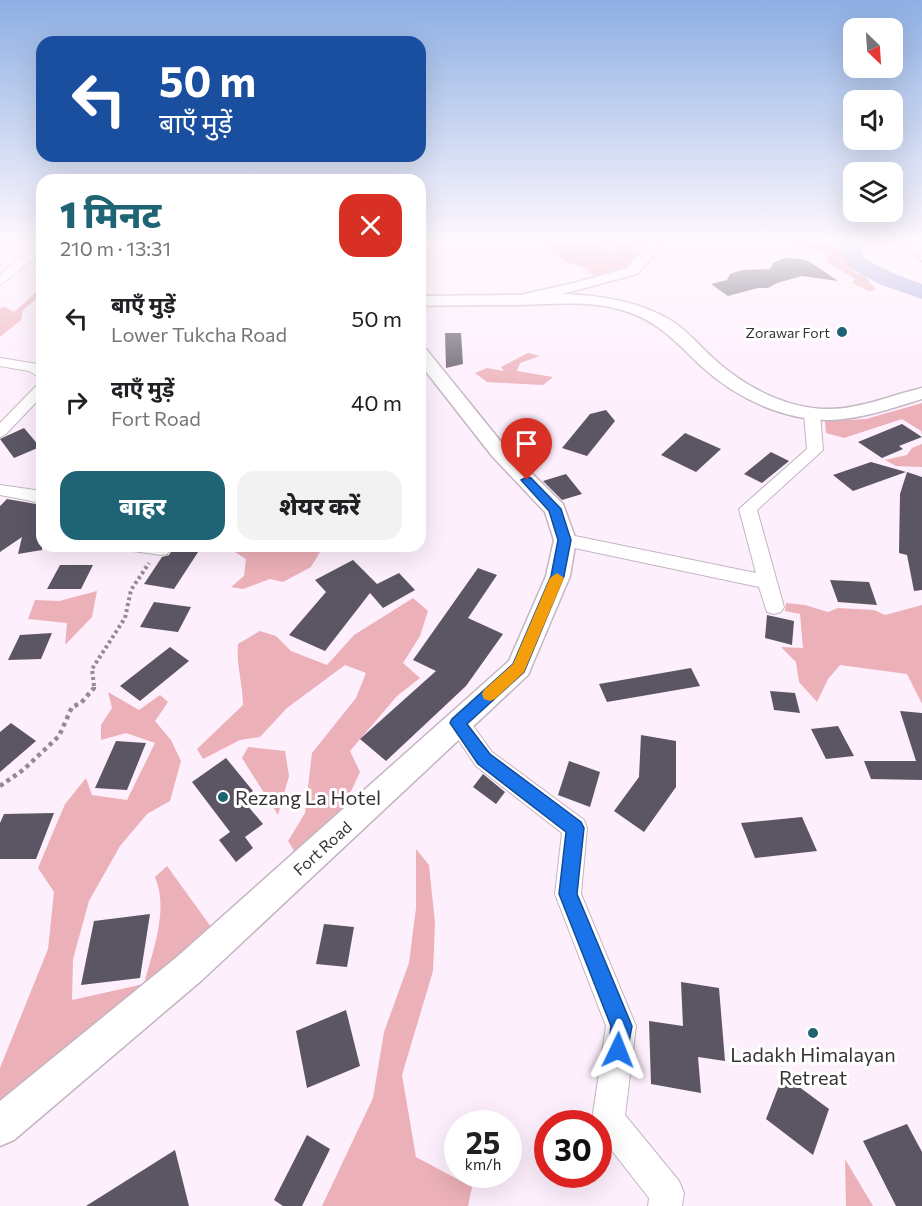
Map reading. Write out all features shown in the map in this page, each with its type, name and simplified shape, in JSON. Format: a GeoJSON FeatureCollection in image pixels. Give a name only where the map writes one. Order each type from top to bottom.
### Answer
{"type":"FeatureCollection","features":[{"type":"Feature","properties":{"kind":"street"},"geometry":{"type":"LineString","coordinates":[[520,300],[538,295]]}},
{"type":"Feature","properties":{"kind":"street"},"geometry":{"type":"LineString","coordinates":[[426,301],[583,298],[624,305],[666,324],[712,366],[740,386],[775,404],[812,414],[841,413],[922,393]]}},
{"type":"Feature","properties":{"kind":"street","name":"Fort Road"},"geometry":{"type":"LineString","coordinates":[[0,1126],[190,968],[519,668],[558,576],[565,540],[555,509],[499,452],[426,361]]}},
{"type":"Feature","properties":{"kind":"street"},"geometry":{"type":"LineString","coordinates":[[0,362],[33,366],[36,369]]}},
{"type":"Feature","properties":{"kind":"street"},"geometry":{"type":"LineString","coordinates":[[0,432],[36,394]]}},
{"type":"Feature","properties":{"kind":"street"},"geometry":{"type":"LineString","coordinates":[[774,607],[748,509],[815,450],[812,414]]}},
{"type":"Feature","properties":{"kind":"street"},"geometry":{"type":"LineString","coordinates":[[0,490],[36,495]]}},
{"type":"Feature","properties":{"kind":"street"},"geometry":{"type":"LineString","coordinates":[[565,540],[767,582]]}},
{"type":"Feature","properties":{"kind":"street"},"geometry":{"type":"LineString","coordinates":[[458,723],[484,759],[575,828],[568,894],[621,1026],[608,1120],[667,1193],[665,1206]]}},
{"type":"Feature","properties":{"kind":"path"},"geometry":{"type":"LineString","coordinates":[[0,786],[23,770],[59,736],[72,707],[81,703],[94,688],[92,669],[125,618],[131,590],[159,552]]}},
{"type":"Feature","properties":{"kind":"shaded area"},"geometry":{"type":"Polygon","coordinates":[[[33,295],[36,295],[36,299],[23,310],[21,320],[0,337],[0,308],[5,307],[14,312],[33,295]]]}},
{"type":"Feature","properties":{"kind":"shaded area"},"geometry":{"type":"Polygon","coordinates":[[[528,353],[540,356],[520,363],[517,371],[553,377],[543,385],[487,382],[475,373],[487,368],[504,371],[501,367],[528,353]]]}},
{"type":"Feature","properties":{"kind":"shaded area"},"geometry":{"type":"Polygon","coordinates":[[[922,403],[922,435],[921,431],[902,419],[844,438],[826,433],[825,421],[866,419],[922,403]]]}},
{"type":"Feature","properties":{"kind":"shaded area"},"geometry":{"type":"Polygon","coordinates":[[[922,444],[922,467],[896,466],[885,460],[907,455],[912,448],[922,444]]]}},
{"type":"Feature","properties":{"kind":"shaded area"},"geometry":{"type":"Polygon","coordinates":[[[235,552],[320,552],[311,567],[283,582],[270,579],[243,589],[231,587],[244,576],[246,559],[235,552]]]}},
{"type":"Feature","properties":{"kind":"shaded area"},"geometry":{"type":"Polygon","coordinates":[[[97,591],[92,617],[65,645],[67,623],[28,619],[35,600],[59,601],[97,591]]]}},
{"type":"Feature","properties":{"kind":"shaded area"},"geometry":{"type":"Polygon","coordinates":[[[413,598],[428,611],[420,636],[403,663],[420,678],[397,696],[350,751],[360,772],[339,817],[294,851],[288,841],[305,813],[312,753],[356,698],[366,673],[345,665],[287,708],[260,737],[240,740],[203,759],[197,749],[243,705],[238,644],[260,631],[276,636],[291,651],[327,665],[354,635],[413,598]]]}},
{"type":"Feature","properties":{"kind":"shaded area"},"geometry":{"type":"Polygon","coordinates":[[[786,603],[805,605],[828,612],[838,608],[874,610],[885,615],[922,605],[922,704],[907,674],[840,665],[828,679],[817,702],[799,682],[796,662],[781,647],[803,648],[800,614],[785,611],[786,603]]]}},
{"type":"Feature","properties":{"kind":"shaded area"},"geometry":{"type":"Polygon","coordinates":[[[108,692],[139,710],[160,695],[168,702],[155,721],[171,740],[181,761],[170,801],[147,814],[120,846],[89,901],[73,959],[72,1000],[144,984],[160,916],[159,890],[155,877],[167,866],[214,931],[0,1107],[0,1068],[48,949],[54,892],[38,868],[65,804],[86,778],[92,795],[127,800],[155,743],[126,733],[101,740],[101,725],[112,708],[108,692]]]}},
{"type":"Feature","properties":{"kind":"shaded area"},"geometry":{"type":"Polygon","coordinates":[[[248,747],[285,751],[289,776],[278,815],[242,758],[248,747]]]}},
{"type":"Feature","properties":{"kind":"shaded area"},"geometry":{"type":"Polygon","coordinates":[[[416,849],[429,865],[435,923],[433,971],[402,1075],[416,1157],[444,1172],[444,1188],[472,1188],[468,1206],[322,1206],[373,1098],[384,1032],[409,963],[416,908],[416,849]]]}},
{"type":"Feature","properties":{"kind":"shaded area"},"geometry":{"type":"Polygon","coordinates":[[[845,1159],[873,1206],[846,1206],[845,1159]]]}},
{"type":"Feature","properties":{"kind":"building"},"geometry":{"type":"Polygon","coordinates":[[[445,333],[461,333],[463,364],[446,368],[445,333]]]}},
{"type":"Feature","properties":{"kind":"building"},"geometry":{"type":"Polygon","coordinates":[[[606,410],[615,421],[587,456],[562,448],[590,414],[606,410]]]}},
{"type":"Feature","properties":{"kind":"building"},"geometry":{"type":"Polygon","coordinates":[[[902,424],[922,437],[899,446],[903,449],[882,458],[858,442],[902,424]]]}},
{"type":"Feature","properties":{"kind":"building"},"geometry":{"type":"Polygon","coordinates":[[[24,428],[36,442],[36,449],[14,458],[0,439],[24,428]]]}},
{"type":"Feature","properties":{"kind":"building"},"geometry":{"type":"Polygon","coordinates":[[[685,433],[721,449],[696,472],[661,455],[685,433]]]}},
{"type":"Feature","properties":{"kind":"building"},"geometry":{"type":"Polygon","coordinates":[[[771,452],[789,461],[762,483],[744,474],[771,452]]]}},
{"type":"Feature","properties":{"kind":"building"},"geometry":{"type":"Polygon","coordinates":[[[871,462],[906,472],[853,491],[833,475],[871,462]]]}},
{"type":"Feature","properties":{"kind":"building"},"geometry":{"type":"Polygon","coordinates":[[[907,472],[922,477],[922,590],[914,591],[907,555],[899,553],[900,494],[907,472]]]}},
{"type":"Feature","properties":{"kind":"building"},"geometry":{"type":"Polygon","coordinates":[[[566,474],[582,494],[562,500],[543,481],[566,474]]]}},
{"type":"Feature","properties":{"kind":"building"},"geometry":{"type":"Polygon","coordinates":[[[7,499],[36,504],[36,551],[18,554],[22,537],[0,552],[0,506],[7,499]]]}},
{"type":"Feature","properties":{"kind":"building"},"geometry":{"type":"Polygon","coordinates":[[[171,552],[198,552],[174,589],[144,584],[162,557],[171,552]]]}},
{"type":"Feature","properties":{"kind":"building"},"geometry":{"type":"Polygon","coordinates":[[[353,560],[377,584],[399,573],[415,590],[383,608],[370,593],[325,651],[289,635],[326,592],[315,580],[353,560]]]}},
{"type":"Feature","properties":{"kind":"building"},"geometry":{"type":"Polygon","coordinates":[[[60,565],[93,565],[81,589],[47,589],[60,565]]]}},
{"type":"Feature","properties":{"kind":"building"},"geometry":{"type":"Polygon","coordinates":[[[478,568],[497,575],[468,618],[503,634],[466,686],[386,761],[360,739],[436,671],[413,660],[478,568]]]}},
{"type":"Feature","properties":{"kind":"building"},"geometry":{"type":"Polygon","coordinates":[[[830,580],[869,582],[877,605],[838,602],[830,580]]]}},
{"type":"Feature","properties":{"kind":"building"},"geometry":{"type":"Polygon","coordinates":[[[154,602],[191,607],[178,632],[140,627],[154,602]]]}},
{"type":"Feature","properties":{"kind":"building"},"geometry":{"type":"Polygon","coordinates":[[[767,615],[794,621],[792,645],[765,638],[767,615]]]}},
{"type":"Feature","properties":{"kind":"building"},"geometry":{"type":"Polygon","coordinates":[[[52,633],[41,659],[8,660],[20,635],[52,633]]]}},
{"type":"Feature","properties":{"kind":"building"},"geometry":{"type":"Polygon","coordinates":[[[170,647],[189,661],[140,701],[120,686],[170,647]]]}},
{"type":"Feature","properties":{"kind":"building"},"geometry":{"type":"Polygon","coordinates":[[[691,668],[700,686],[607,702],[599,684],[691,668]]]}},
{"type":"Feature","properties":{"kind":"building"},"geometry":{"type":"Polygon","coordinates":[[[770,691],[795,693],[800,713],[774,710],[770,691]]]}},
{"type":"Feature","properties":{"kind":"building"},"geometry":{"type":"Polygon","coordinates":[[[900,711],[922,713],[922,780],[871,779],[864,761],[916,761],[900,711]]]}},
{"type":"Feature","properties":{"kind":"building"},"geometry":{"type":"Polygon","coordinates":[[[11,723],[36,741],[0,772],[0,732],[11,723]]]}},
{"type":"Feature","properties":{"kind":"building"},"geometry":{"type":"Polygon","coordinates":[[[838,726],[854,756],[826,759],[811,729],[838,726]]]}},
{"type":"Feature","properties":{"kind":"building"},"geometry":{"type":"Polygon","coordinates":[[[641,735],[676,741],[676,787],[644,832],[614,811],[639,777],[641,735]]]}},
{"type":"Feature","properties":{"kind":"building"},"geometry":{"type":"Polygon","coordinates":[[[116,741],[146,743],[127,790],[95,788],[116,741]]]}},
{"type":"Feature","properties":{"kind":"building"},"geometry":{"type":"Polygon","coordinates":[[[226,758],[253,791],[242,799],[263,824],[245,837],[253,848],[236,862],[219,840],[230,832],[192,782],[226,758]]]}},
{"type":"Feature","properties":{"kind":"building"},"geometry":{"type":"Polygon","coordinates":[[[569,761],[600,772],[590,807],[558,795],[569,761]]]}},
{"type":"Feature","properties":{"kind":"building"},"geometry":{"type":"Polygon","coordinates":[[[483,774],[505,792],[496,804],[473,787],[483,774]]]}},
{"type":"Feature","properties":{"kind":"building"},"geometry":{"type":"Polygon","coordinates":[[[54,813],[36,859],[0,859],[0,823],[4,814],[54,813]]]}},
{"type":"Feature","properties":{"kind":"building"},"geometry":{"type":"Polygon","coordinates":[[[802,817],[817,851],[755,858],[741,823],[802,817]]]}},
{"type":"Feature","properties":{"kind":"building"},"geometry":{"type":"Polygon","coordinates":[[[150,914],[140,978],[81,985],[94,921],[150,914]]]}},
{"type":"Feature","properties":{"kind":"building"},"geometry":{"type":"Polygon","coordinates":[[[324,924],[354,927],[347,967],[316,964],[324,924]]]}},
{"type":"Feature","properties":{"kind":"building"},"geometry":{"type":"Polygon","coordinates":[[[681,982],[719,988],[725,1061],[698,1057],[701,1093],[651,1084],[649,1021],[683,1026],[681,982]]]}},
{"type":"Feature","properties":{"kind":"building"},"geometry":{"type":"Polygon","coordinates":[[[346,1010],[360,1066],[307,1088],[296,1031],[346,1010]]]}},
{"type":"Feature","properties":{"kind":"building"},"geometry":{"type":"Polygon","coordinates":[[[783,1075],[829,1109],[813,1155],[766,1119],[783,1075]]]}},
{"type":"Feature","properties":{"kind":"building"},"geometry":{"type":"Polygon","coordinates":[[[907,1124],[922,1152],[922,1206],[896,1206],[863,1141],[907,1124]]]}},
{"type":"Feature","properties":{"kind":"building"},"geometry":{"type":"Polygon","coordinates":[[[307,1135],[330,1149],[302,1206],[283,1206],[274,1200],[307,1135]]]}},
{"type":"Feature","properties":{"kind":"building"},"geometry":{"type":"Polygon","coordinates":[[[175,1150],[189,1206],[86,1206],[175,1150]]]}},
{"type":"Feature","properties":{"kind":"slow traffic"},"geometry":{"type":"LineString","coordinates":[[490,694],[519,668],[557,578]]}},
{"type":"Feature","properties":{"kind":"place","name":"Zorawar Fort"},"geometry":{"type":"Point","coordinates":[842,332]}},
{"type":"Feature","properties":{"kind":"place","name":"Rezang La Hotel"},"geometry":{"type":"Point","coordinates":[223,797]}},
{"type":"Feature","properties":{"kind":"place","name":"Ladakh Himalayan Retreat"},"geometry":{"type":"Point","coordinates":[813,1033]}},
{"type":"Feature","properties":{"kind":"route"},"geometry":{"type":"LineString","coordinates":[[527,480],[555,509],[565,540],[558,576],[519,668],[458,723],[484,759],[575,828],[568,894],[621,1026],[618,1050]]}}]}
